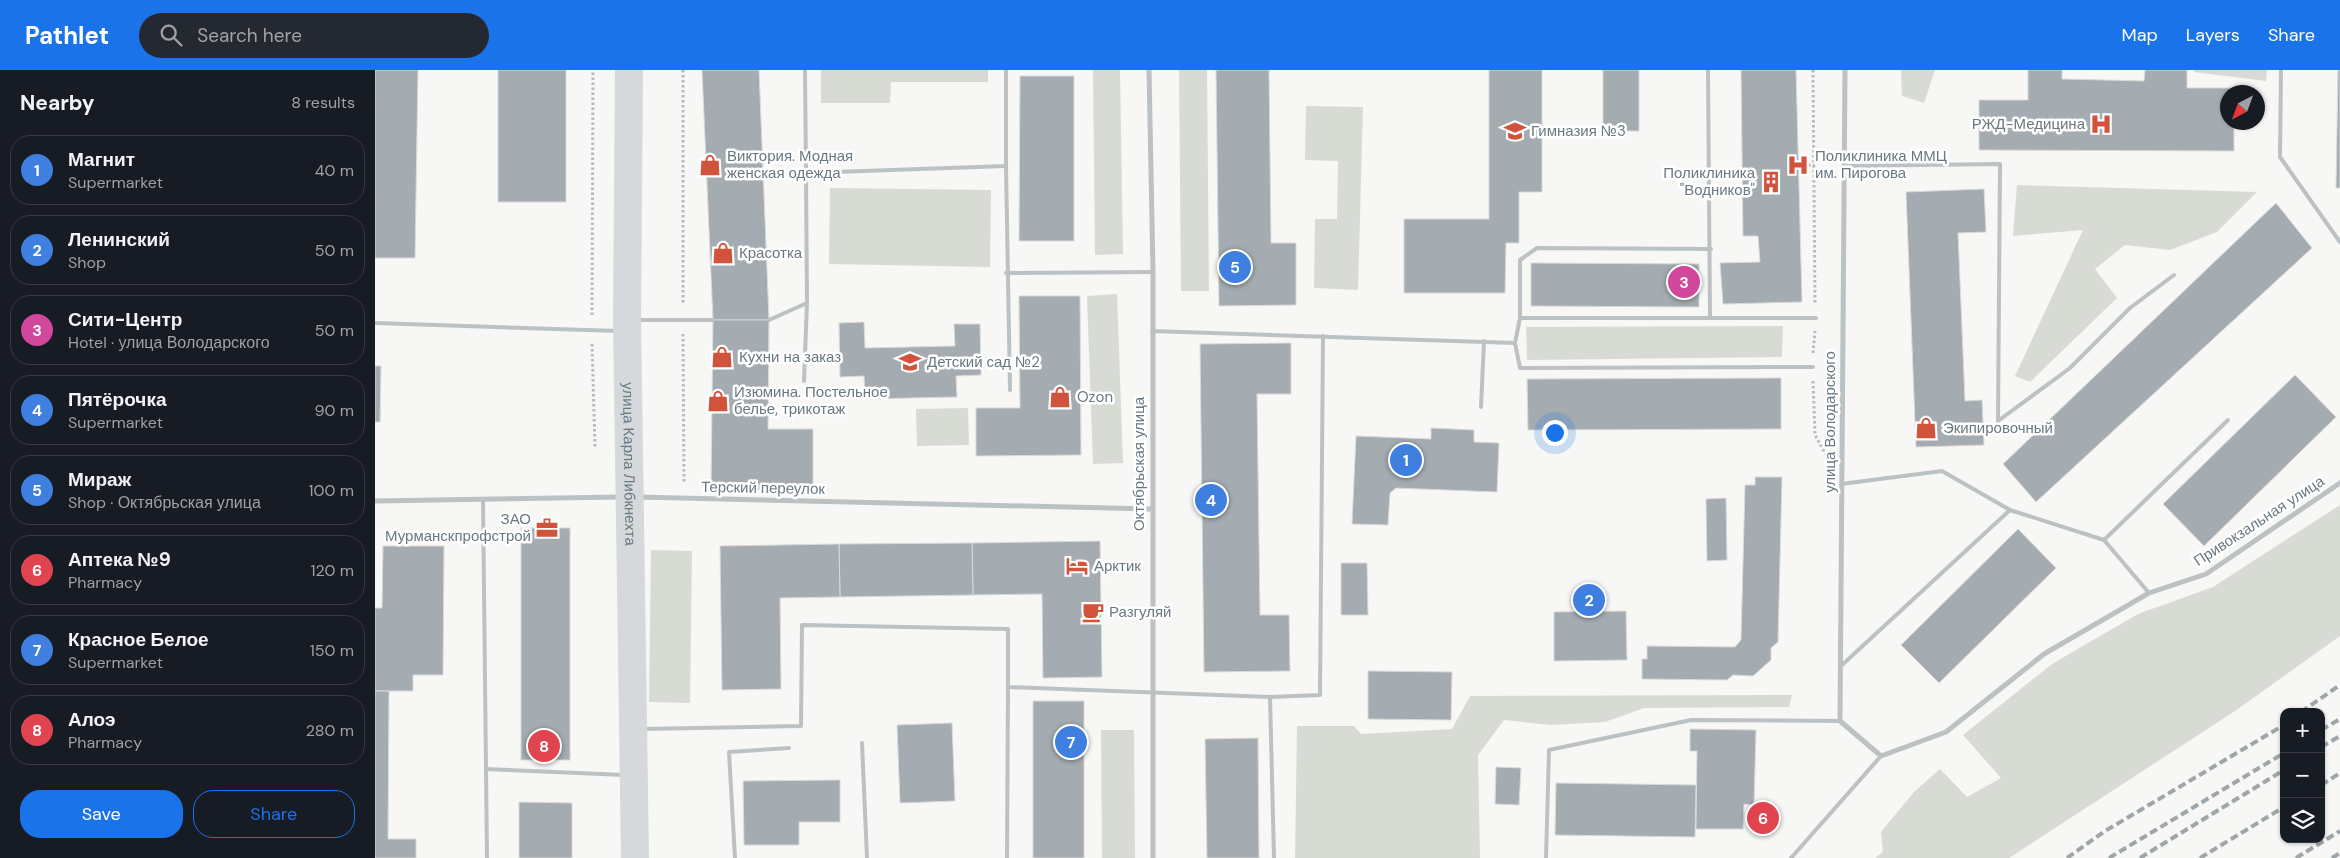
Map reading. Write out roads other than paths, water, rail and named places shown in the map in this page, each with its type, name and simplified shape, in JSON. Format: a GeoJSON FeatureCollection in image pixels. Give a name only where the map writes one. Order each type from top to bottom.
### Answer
{"type":"FeatureCollection","features":[{"type":"Feature","properties":{"kind":"street","name":"улица Карла Либкнехта"},"geometry":{"type":"LineString","coordinates":[[629,70],[628,326],[635,858]]}},
{"type":"Feature","properties":{"kind":"street","name":"Октябрьская улица"},"geometry":{"type":"LineString","coordinates":[[1149,70],[1153,272],[1151,509],[1153,858]]}},
{"type":"Feature","properties":{"kind":"street","name":"улица Володарского"},"geometry":{"type":"LineString","coordinates":[[1840,721],[1842,664],[1841,484],[1845,70]]}},
{"type":"Feature","properties":{"kind":"street","name":"Привокзальная улица"},"geometry":{"type":"LineString","coordinates":[[1881,756],[1946,732],[2044,654],[2149,594],[2206,574],[2340,483]]}},
{"type":"Feature","properties":{"kind":"street","name":"Терский переулок"},"geometry":{"type":"LineString","coordinates":[[375,501],[631,496],[1151,509]]}},
{"type":"Feature","properties":{"kind":"street"},"geometry":{"type":"LineString","coordinates":[[1840,721],[1881,756]]}},
{"type":"Feature","properties":{"kind":"lane"},"geometry":{"type":"LineString","coordinates":[[804,381],[807,303],[805,70]]}},
{"type":"Feature","properties":{"kind":"lane"},"geometry":{"type":"LineString","coordinates":[[1006,70],[1006,273],[1010,390]]}},
{"type":"Feature","properties":{"kind":"lane"},"geometry":{"type":"LineString","coordinates":[[1708,70],[1711,249],[1710,317]]}},
{"type":"Feature","properties":{"kind":"lane"},"geometry":{"type":"LineString","coordinates":[[2281,70],[2280,156],[2340,242]]}},
{"type":"Feature","properties":{"kind":"lane"},"geometry":{"type":"LineString","coordinates":[[1844,166],[2000,164],[1998,421],[2070,368],[2130,308],[2174,275]]}},
{"type":"Feature","properties":{"kind":"lane"},"geometry":{"type":"LineString","coordinates":[[806,173],[1006,166]]}},
{"type":"Feature","properties":{"kind":"lane"},"geometry":{"type":"LineString","coordinates":[[1711,249],[1537,248],[1520,260],[1520,318],[1515,343],[1520,368],[1813,367]]}},
{"type":"Feature","properties":{"kind":"lane"},"geometry":{"type":"LineString","coordinates":[[1006,273],[1153,272]]}},
{"type":"Feature","properties":{"kind":"lane"},"geometry":{"type":"LineString","coordinates":[[769,320],[807,303]]}},
{"type":"Feature","properties":{"kind":"lane"},"geometry":{"type":"LineString","coordinates":[[1520,318],[1815,318]]}},
{"type":"Feature","properties":{"kind":"lane"},"geometry":{"type":"LineString","coordinates":[[375,323],[592,330],[683,319],[713,320]]}},
{"type":"Feature","properties":{"kind":"lane"},"geometry":{"type":"LineString","coordinates":[[1152,331],[1515,343]]}},
{"type":"Feature","properties":{"kind":"lane"},"geometry":{"type":"LineString","coordinates":[[1008,688],[1270,697],[1320,695],[1323,336]]}},
{"type":"Feature","properties":{"kind":"lane"},"geometry":{"type":"LineString","coordinates":[[1481,407],[1484,341]]}},
{"type":"Feature","properties":{"kind":"lane"},"geometry":{"type":"LineString","coordinates":[[2104,540],[2228,420]]}},
{"type":"Feature","properties":{"kind":"lane"},"geometry":{"type":"LineString","coordinates":[[1841,484],[1942,471],[2011,510],[2104,540],[2149,594]]}},
{"type":"Feature","properties":{"kind":"lane"},"geometry":{"type":"LineString","coordinates":[[483,499],[487,858]]}},
{"type":"Feature","properties":{"kind":"lane"},"geometry":{"type":"LineString","coordinates":[[1842,664],[2011,510]]}},
{"type":"Feature","properties":{"kind":"lane"},"geometry":{"type":"LineString","coordinates":[[633,729],[801,726],[803,625],[1008,629],[1007,858]]}},
{"type":"Feature","properties":{"kind":"lane"},"geometry":{"type":"LineString","coordinates":[[1270,697],[1274,858]]}},
{"type":"Feature","properties":{"kind":"lane"},"geometry":{"type":"LineString","coordinates":[[1546,858],[1549,750],[1691,720],[1840,721]]}},
{"type":"Feature","properties":{"kind":"lane"},"geometry":{"type":"LineString","coordinates":[[862,743],[867,858]]}},
{"type":"Feature","properties":{"kind":"lane"},"geometry":{"type":"LineString","coordinates":[[735,858],[729,752],[789,748]]}},
{"type":"Feature","properties":{"kind":"lane"},"geometry":{"type":"LineString","coordinates":[[1791,858],[1881,756]]}},
{"type":"Feature","properties":{"kind":"lane"},"geometry":{"type":"LineString","coordinates":[[486,769],[634,775]]}},
{"type":"Feature","properties":{"kind":"railway"},"geometry":{"type":"LineString","coordinates":[[2307,708],[2340,685]]}},
{"type":"Feature","properties":{"kind":"railway"},"geometry":{"type":"LineString","coordinates":[[2325,728],[2340,719]]}},
{"type":"Feature","properties":{"kind":"railway"},"geometry":{"type":"LineString","coordinates":[[2067,858],[2105,831],[2280,727]]}},
{"type":"Feature","properties":{"kind":"railway"},"geometry":{"type":"LineString","coordinates":[[2325,745],[2340,736]]}},
{"type":"Feature","properties":{"kind":"railway"},"geometry":{"type":"LineString","coordinates":[[2109,858],[2280,755]]}},
{"type":"Feature","properties":{"kind":"railway"},"geometry":{"type":"LineString","coordinates":[[2140,858],[2280,772]]}},
{"type":"Feature","properties":{"kind":"railway"},"geometry":{"type":"LineString","coordinates":[[2325,782],[2340,773]]}},
{"type":"Feature","properties":{"kind":"railway"},"geometry":{"type":"LineString","coordinates":[[2200,858],[2280,809]]}},
{"type":"Feature","properties":{"kind":"railway"},"geometry":{"type":"LineString","coordinates":[[2296,858],[2340,831]]}},
{"type":"Feature","properties":{"kind":"railway"},"geometry":{"type":"LineString","coordinates":[[2332,858],[2340,853]]}},
{"type":"Feature","properties":{"kind":"place","name":"РЖД-Медицина"},"geometry":{"type":"Point","coordinates":[2101,124]}},
{"type":"Feature","properties":{"kind":"place","name":"Гимназия №3"},"geometry":{"type":"Point","coordinates":[1515,131]}},
{"type":"Feature","properties":{"kind":"place","name":"Виктория. Модная женская одежда"},"geometry":{"type":"Point","coordinates":[710,165]}},
{"type":"Feature","properties":{"kind":"place","name":"Поликлиника ММЦ им. Пирогова"},"geometry":{"type":"Point","coordinates":[1798,165]}},
{"type":"Feature","properties":{"kind":"place","name":"Поликлиника \"Водников\""},"geometry":{"type":"Point","coordinates":[1771,182]}},
{"type":"Feature","properties":{"kind":"place","name":"Красотка"},"geometry":{"type":"Point","coordinates":[723,253]}},
{"type":"Feature","properties":{"kind":"place","name":"Мираж"},"geometry":{"type":"Point","coordinates":[1235,267]}},
{"type":"Feature","properties":{"kind":"place","name":"Сити-Центр"},"geometry":{"type":"Point","coordinates":[1684,282]}},
{"type":"Feature","properties":{"kind":"place","name":"Кухни на заказ"},"geometry":{"type":"Point","coordinates":[722,357]}},
{"type":"Feature","properties":{"kind":"place","name":"Детский сад №2"},"geometry":{"type":"Point","coordinates":[910,362]}},
{"type":"Feature","properties":{"kind":"place","name":"Ozon"},"geometry":{"type":"Point","coordinates":[1060,397]}},
{"type":"Feature","properties":{"kind":"place","name":"Изюмина. Постельное белье, трикотаж"},"geometry":{"type":"Point","coordinates":[718,401]}},
{"type":"Feature","properties":{"kind":"place","name":"Экипировочный"},"geometry":{"type":"Point","coordinates":[1926,428]}},
{"type":"Feature","properties":{"kind":"place","name":"Магнит"},"geometry":{"type":"Point","coordinates":[1406,460]}},
{"type":"Feature","properties":{"kind":"place","name":"Пятёрочка"},"geometry":{"type":"Point","coordinates":[1211,500]}},
{"type":"Feature","properties":{"kind":"place","name":"ЗАО Мурманскпрофстрой"},"geometry":{"type":"Point","coordinates":[547,528]}},
{"type":"Feature","properties":{"kind":"place","name":"Арктик"},"geometry":{"type":"Point","coordinates":[1077,566]}},
{"type":"Feature","properties":{"kind":"place","name":"Ленинский"},"geometry":{"type":"Point","coordinates":[1589,600]}},
{"type":"Feature","properties":{"kind":"place","name":"Разгуляй"},"geometry":{"type":"Point","coordinates":[1093,612]}},
{"type":"Feature","properties":{"kind":"place","name":"Красное Белое"},"geometry":{"type":"Point","coordinates":[1071,742]}},
{"type":"Feature","properties":{"kind":"place","name":"Алоэ"},"geometry":{"type":"Point","coordinates":[544,746]}},
{"type":"Feature","properties":{"kind":"place","name":"Аптека №9"},"geometry":{"type":"Point","coordinates":[1763,818]}}]}
